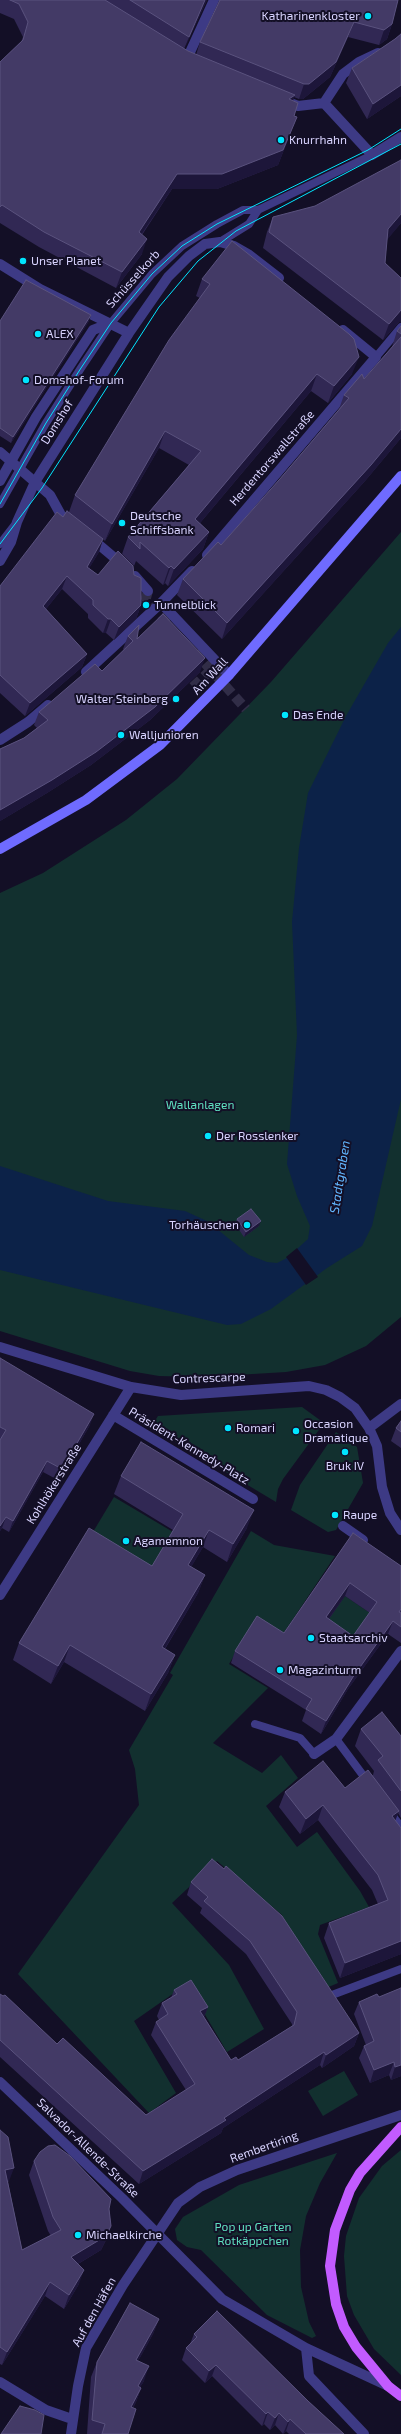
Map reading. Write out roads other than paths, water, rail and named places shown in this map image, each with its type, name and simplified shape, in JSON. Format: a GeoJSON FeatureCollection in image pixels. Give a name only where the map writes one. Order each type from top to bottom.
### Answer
{"type":"FeatureCollection","features":[{"type":"Feature","properties":{"kind":"main road","name":"Am Wall"},"geometry":{"type":"LineString","coordinates":[[0,849],[86,800],[160,745],[229,675],[401,476]]}},
{"type":"Feature","properties":{"kind":"main road"},"geometry":{"type":"LineString","coordinates":[[401,2127],[360,2173],[350,2190],[335,2230],[330,2266],[336,2304],[344,2327],[356,2347],[388,2386],[401,2396]]}},
{"type":"Feature","properties":{"kind":"main road"},"geometry":{"type":"LineString","coordinates":[[388,2386],[401,2391]]}},
{"type":"Feature","properties":{"kind":"street"},"geometry":{"type":"LineString","coordinates":[[199,66],[183,59],[214,0]]}},
{"type":"Feature","properties":{"kind":"street"},"geometry":{"type":"LineString","coordinates":[[324,103],[343,74],[359,62],[385,49]]}},
{"type":"Feature","properties":{"kind":"street"},"geometry":{"type":"LineString","coordinates":[[278,98],[298,106],[324,103]]}},
{"type":"Feature","properties":{"kind":"street"},"geometry":{"type":"LineString","coordinates":[[324,103],[372,155]]}},
{"type":"Feature","properties":{"kind":"street","name":"Schüsselkorb"},"geometry":{"type":"LineString","coordinates":[[372,155],[401,137]]}},
{"type":"Feature","properties":{"kind":"street"},"geometry":{"type":"LineString","coordinates":[[220,242],[234,246],[248,254],[284,283]]}},
{"type":"Feature","properties":{"kind":"street","name":"Schüsselkorb"},"geometry":{"type":"LineString","coordinates":[[129,333],[168,276],[189,256],[205,244],[220,242]]}},
{"type":"Feature","properties":{"kind":"street"},"geometry":{"type":"LineString","coordinates":[[0,264],[40,289],[129,333]]}},
{"type":"Feature","properties":{"kind":"street"},"geometry":{"type":"LineString","coordinates":[[333,322],[376,357]]}},
{"type":"Feature","properties":{"kind":"street","name":"Domshof"},"geometry":{"type":"LineString","coordinates":[[0,481],[36,417],[93,330],[111,323]]}},
{"type":"Feature","properties":{"kind":"street","name":"Domshof"},"geometry":{"type":"LineString","coordinates":[[0,561],[12,542],[17,522],[35,482],[129,333]]}},
{"type":"Feature","properties":{"kind":"street","name":"Herdentorswallstraße"},"geometry":{"type":"LineString","coordinates":[[79,678],[161,603],[206,555],[376,357]]}},
{"type":"Feature","properties":{"kind":"street"},"geometry":{"type":"LineString","coordinates":[[0,452],[50,495],[61,515],[118,559],[135,581],[148,591]]}},
{"type":"Feature","properties":{"kind":"street"},"geometry":{"type":"LineString","coordinates":[[161,603],[229,675]]}},
{"type":"Feature","properties":{"kind":"street"},"geometry":{"type":"LineString","coordinates":[[0,740],[28,722],[56,698]]}},
{"type":"Feature","properties":{"kind":"street","name":"Contrescarpe"},"geometry":{"type":"LineString","coordinates":[[0,1347],[131,1387],[181,1395],[309,1386],[326,1390],[340,1397],[355,1408],[369,1428],[376,1446],[382,1486],[390,1513],[401,1530]]}},
{"type":"Feature","properties":{"kind":"street","name":"Kohlhökerstraße"},"geometry":{"type":"LineString","coordinates":[[0,1595],[131,1387]]}},
{"type":"Feature","properties":{"kind":"street"},"geometry":{"type":"LineString","coordinates":[[369,1428],[401,1404]]}},
{"type":"Feature","properties":{"kind":"street","name":"Präsident-Kennedy-Platz"},"geometry":{"type":"LineString","coordinates":[[113,1415],[252,1499]]}},
{"type":"Feature","properties":{"kind":"street"},"geometry":{"type":"LineString","coordinates":[[343,1526],[369,1544]]}},
{"type":"Feature","properties":{"kind":"street"},"geometry":{"type":"LineString","coordinates":[[314,1754],[336,1739],[401,1651]]}},
{"type":"Feature","properties":{"kind":"street","name":"Salvador-Allende-Straße"},"geometry":{"type":"LineString","coordinates":[[0,2082],[122,2198],[222,2299],[306,2348],[388,2386]]}},
{"type":"Feature","properties":{"kind":"street","name":"Rembertiring"},"geometry":{"type":"LineString","coordinates":[[157,2234],[178,2203],[200,2187],[237,2170],[271,2157],[401,2116]]}},
{"type":"Feature","properties":{"kind":"street","name":"Auf den Häfen"},"geometry":{"type":"LineString","coordinates":[[71,2434],[72,2419],[86,2348],[123,2285],[157,2234]]}},
{"type":"Feature","properties":{"kind":"street"},"geometry":{"type":"LineString","coordinates":[[306,2348],[309,2376],[364,2434]]}},
{"type":"Feature","properties":{"kind":"street"},"geometry":{"type":"LineString","coordinates":[[0,2382],[46,2410],[72,2419]]}},
{"type":"Feature","properties":{"kind":"lane","name":"Schüsselkorb"},"geometry":{"type":"LineString","coordinates":[[0,504],[46,423],[111,323],[152,274],[182,246],[243,210],[258,210],[372,155]]}},
{"type":"Feature","properties":{"kind":"lane","name":"Schüsselkorb"},"geometry":{"type":"LineString","coordinates":[[220,242],[249,224],[258,210]]}},
{"type":"Feature","properties":{"kind":"lane","name":"Herdentorswallstraße"},"geometry":{"type":"LineString","coordinates":[[376,357],[401,328]]}},
{"type":"Feature","properties":{"kind":"lane"},"geometry":{"type":"LineString","coordinates":[[0,544],[17,522]]}},
{"type":"Feature","properties":{"kind":"lane"},"geometry":{"type":"LineString","coordinates":[[255,1724],[300,1738],[314,1754]]}},
{"type":"Feature","properties":{"kind":"lane"},"geometry":{"type":"LineString","coordinates":[[336,1739],[375,1791]]}},
{"type":"Feature","properties":{"kind":"lane"},"geometry":{"type":"LineString","coordinates":[[384,1803],[401,1827]]}},
{"type":"Feature","properties":{"kind":"lane"},"geometry":{"type":"LineString","coordinates":[[332,1995],[401,1969]]}},
{"type":"Feature","properties":{"kind":"water","name":"Stadtgraben"},"geometry":{"type":"Polygon","coordinates":[[[401,627],[401,1099],[372,1226],[362,1246],[327,1268],[271,1309],[241,1324],[227,1325],[0,1270],[0,1166],[108,1201],[185,1211],[207,1221],[249,1255],[267,1262],[277,1263],[287,1258],[308,1239],[310,1226],[297,1196],[287,1164],[297,1035],[292,922],[299,848],[308,793],[346,716],[388,643],[401,627]]]}},
{"type":"Feature","properties":{"kind":"tunnel"},"geometry":{"type":"LineString","coordinates":[[148,591],[146,598],[171,626]]}},
{"type":"Feature","properties":{"kind":"tunnel"},"geometry":{"type":"LineString","coordinates":[[195,652],[246,709]]}},
{"type":"Feature","properties":{"kind":"tunnel"},"geometry":{"type":"LineString","coordinates":[[193,687],[211,670]]}},
{"type":"Feature","properties":{"kind":"tram line"},"geometry":{"type":"LineString","coordinates":[[0,504],[46,423],[81,368],[111,323],[152,274],[182,246],[217,224],[368,150],[401,129]]}},
{"type":"Feature","properties":{"kind":"tram line"},"geometry":{"type":"LineString","coordinates":[[0,544],[42,488],[159,307],[198,261],[236,231],[401,144]]}},
{"type":"Feature","properties":{"kind":"place","name":"Katharinenkloster"},"geometry":{"type":"Point","coordinates":[368,16]}},
{"type":"Feature","properties":{"kind":"place","name":"Knurrhahn"},"geometry":{"type":"Point","coordinates":[281,140]}},
{"type":"Feature","properties":{"kind":"place","name":"Unser Planet"},"geometry":{"type":"Point","coordinates":[23,261]}},
{"type":"Feature","properties":{"kind":"place","name":"ALEX"},"geometry":{"type":"Point","coordinates":[38,334]}},
{"type":"Feature","properties":{"kind":"place","name":"Domshof-Forum"},"geometry":{"type":"Point","coordinates":[26,380]}},
{"type":"Feature","properties":{"kind":"place","name":"Deutsche Schiffsbank"},"geometry":{"type":"Point","coordinates":[122,523]}},
{"type":"Feature","properties":{"kind":"place","name":"Tunnelblick"},"geometry":{"type":"Point","coordinates":[146,605]}},
{"type":"Feature","properties":{"kind":"place","name":"Walter Steinberg"},"geometry":{"type":"Point","coordinates":[176,699]}},
{"type":"Feature","properties":{"kind":"place","name":"Das Ende"},"geometry":{"type":"Point","coordinates":[285,715]}},
{"type":"Feature","properties":{"kind":"place","name":"Walljunioren"},"geometry":{"type":"Point","coordinates":[121,735]}},
{"type":"Feature","properties":{"kind":"place","name":"Der Rosslenker"},"geometry":{"type":"Point","coordinates":[208,1136]}},
{"type":"Feature","properties":{"kind":"place","name":"Torhäuschen"},"geometry":{"type":"Point","coordinates":[247,1225]}},
{"type":"Feature","properties":{"kind":"place","name":"Romari"},"geometry":{"type":"Point","coordinates":[228,1428]}},
{"type":"Feature","properties":{"kind":"place","name":"Occasion Dramatique"},"geometry":{"type":"Point","coordinates":[296,1431]}},
{"type":"Feature","properties":{"kind":"place","name":"Bruk IV"},"geometry":{"type":"Point","coordinates":[345,1452]}},
{"type":"Feature","properties":{"kind":"place","name":"Raupe"},"geometry":{"type":"Point","coordinates":[335,1515]}},
{"type":"Feature","properties":{"kind":"place","name":"Agamemnon"},"geometry":{"type":"Point","coordinates":[126,1541]}},
{"type":"Feature","properties":{"kind":"place","name":"Staatsarchiv"},"geometry":{"type":"Point","coordinates":[311,1638]}},
{"type":"Feature","properties":{"kind":"place","name":"Magazinturm"},"geometry":{"type":"Point","coordinates":[280,1670]}},
{"type":"Feature","properties":{"kind":"place","name":"Michaelkirche"},"geometry":{"type":"Point","coordinates":[78,2235]}},
{"type":"Feature","properties":{"kind":"park label","name":"Wallanlagen"},"geometry":{"type":"Point","coordinates":[200,1105]}},
{"type":"Feature","properties":{"kind":"park label","name":"Pop up Garten Rotkäppchen"},"geometry":{"type":"Point","coordinates":[253,2234]}}]}
